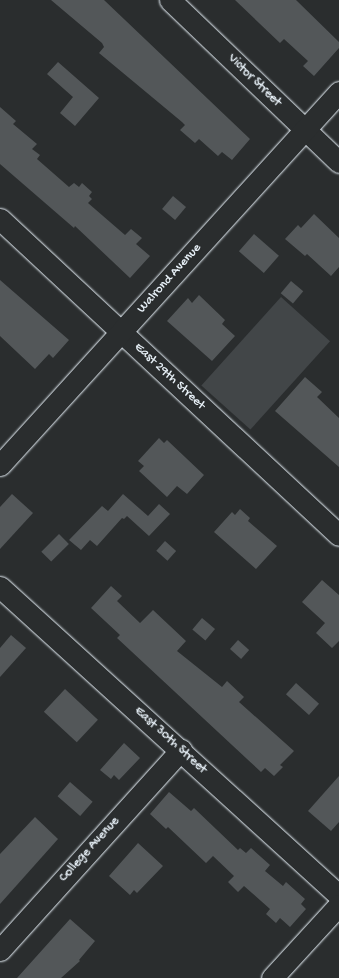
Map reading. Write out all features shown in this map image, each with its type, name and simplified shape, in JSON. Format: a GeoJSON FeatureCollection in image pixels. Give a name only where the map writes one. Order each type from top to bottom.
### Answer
{"type":"FeatureCollection","features":[{"type":"Feature","properties":{"kind":"street","name":"Victor Street"},"geometry":{"type":"LineString","coordinates":[[170,0],[339,162]]}},
{"type":"Feature","properties":{"kind":"street","name":"Walrond Avenue"},"geometry":{"type":"LineString","coordinates":[[0,465],[339,92]]}},
{"type":"Feature","properties":{"kind":"street","name":"East 29th Street"},"geometry":{"type":"LineString","coordinates":[[0,219],[339,535]]}},
{"type":"Feature","properties":{"kind":"street","name":"East 30th Street"},"geometry":{"type":"LineString","coordinates":[[0,587],[181,750],[339,896]]}},
{"type":"Feature","properties":{"kind":"street","name":"College Avenue"},"geometry":{"type":"LineString","coordinates":[[0,950],[181,750]]}},
{"type":"Feature","properties":{"kind":"street"},"geometry":{"type":"LineString","coordinates":[[272,978],[339,905]]}},
{"type":"Feature","properties":{"kind":"shaded area"},"geometry":{"type":"Polygon","coordinates":[[[281,297],[330,341],[250,430],[201,385],[281,297]]]}},
{"type":"Feature","properties":{"kind":"building"},"geometry":{"type":"Polygon","coordinates":[[[51,0],[104,0],[250,139],[232,160],[222,152],[218,156],[199,139],[195,143],[180,130],[185,125],[182,122],[99,53],[104,47],[102,43],[51,0]]]}},
{"type":"Feature","properties":{"kind":"building"},"geometry":{"type":"Polygon","coordinates":[[[235,0],[296,0],[339,42],[339,48],[314,76],[303,66],[308,61],[284,39],[280,43],[235,0]]]}},
{"type":"Feature","properties":{"kind":"building"},"geometry":{"type":"Polygon","coordinates":[[[58,62],[99,98],[75,126],[60,113],[73,97],[47,74],[58,62]]]}},
{"type":"Feature","properties":{"kind":"building"},"geometry":{"type":"Polygon","coordinates":[[[0,107],[16,121],[13,124],[37,144],[32,149],[40,155],[37,159],[69,187],[74,183],[79,187],[82,183],[92,192],[89,196],[92,199],[88,203],[125,235],[131,229],[142,238],[136,244],[150,256],[130,278],[75,226],[74,228],[0,164],[0,107]]]}},
{"type":"Feature","properties":{"kind":"building"},"geometry":{"type":"Polygon","coordinates":[[[173,196],[186,207],[175,220],[162,209],[173,196]]]}},
{"type":"Feature","properties":{"kind":"building"},"geometry":{"type":"Polygon","coordinates":[[[314,214],[339,238],[339,267],[331,276],[307,254],[305,256],[285,239],[298,225],[301,228],[314,214]]]}},
{"type":"Feature","properties":{"kind":"building"},"geometry":{"type":"Polygon","coordinates":[[[254,234],[279,256],[264,273],[239,251],[254,234]]]}},
{"type":"Feature","properties":{"kind":"building"},"geometry":{"type":"Polygon","coordinates":[[[0,280],[69,340],[53,358],[49,354],[35,369],[0,336],[0,280]]]}},
{"type":"Feature","properties":{"kind":"building"},"geometry":{"type":"Polygon","coordinates":[[[291,281],[303,291],[293,304],[281,293],[291,281]]]}},
{"type":"Feature","properties":{"kind":"building"},"geometry":{"type":"Polygon","coordinates":[[[199,295],[225,320],[222,324],[235,336],[212,361],[167,321],[188,298],[192,303],[199,295]]]}},
{"type":"Feature","properties":{"kind":"building"},"geometry":{"type":"Polygon","coordinates":[[[305,377],[322,392],[317,397],[339,418],[339,467],[275,411],[305,377]]]}},
{"type":"Feature","properties":{"kind":"building"},"geometry":{"type":"Polygon","coordinates":[[[159,438],[164,443],[167,440],[204,475],[187,494],[177,486],[167,497],[139,471],[144,466],[138,461],[159,438]]]}},
{"type":"Feature","properties":{"kind":"building"},"geometry":{"type":"Polygon","coordinates":[[[12,494],[33,513],[0,549],[0,507],[12,494]]]}},
{"type":"Feature","properties":{"kind":"building"},"geometry":{"type":"Polygon","coordinates":[[[123,494],[148,516],[159,504],[170,514],[149,536],[127,516],[124,519],[122,518],[97,546],[90,540],[81,550],[69,540],[102,506],[108,511],[123,494]]]}},
{"type":"Feature","properties":{"kind":"building"},"geometry":{"type":"Polygon","coordinates":[[[240,509],[250,518],[248,521],[277,546],[256,569],[214,532],[232,512],[235,515],[240,509]]]}},
{"type":"Feature","properties":{"kind":"building"},"geometry":{"type":"Polygon","coordinates":[[[59,534],[69,544],[51,562],[41,552],[59,534]]]}},
{"type":"Feature","properties":{"kind":"building"},"geometry":{"type":"Polygon","coordinates":[[[165,541],[176,551],[167,561],[156,551],[165,541]]]}},
{"type":"Feature","properties":{"kind":"building"},"geometry":{"type":"Polygon","coordinates":[[[322,580],[339,595],[339,641],[332,648],[316,633],[325,623],[302,602],[322,580]]]}},
{"type":"Feature","properties":{"kind":"building"},"geometry":{"type":"Polygon","coordinates":[[[111,586],[122,596],[117,601],[140,623],[153,610],[186,641],[177,651],[222,687],[227,681],[244,697],[239,702],[294,751],[280,765],[283,767],[274,776],[265,768],[261,772],[117,638],[120,635],[91,608],[111,586]]]}},
{"type":"Feature","properties":{"kind":"building"},"geometry":{"type":"Polygon","coordinates":[[[202,618],[215,629],[205,640],[192,629],[202,618]]]}},
{"type":"Feature","properties":{"kind":"building"},"geometry":{"type":"Polygon","coordinates":[[[11,635],[26,648],[0,677],[0,648],[11,635]]]}},
{"type":"Feature","properties":{"kind":"building"},"geometry":{"type":"Polygon","coordinates":[[[238,640],[249,650],[241,659],[230,649],[238,640]]]}},
{"type":"Feature","properties":{"kind":"building"},"geometry":{"type":"Polygon","coordinates":[[[296,683],[319,704],[309,715],[286,694],[296,683]]]}},
{"type":"Feature","properties":{"kind":"building"},"geometry":{"type":"Polygon","coordinates":[[[65,689],[98,720],[77,742],[44,712],[65,689]]]}},
{"type":"Feature","properties":{"kind":"building"},"geometry":{"type":"Polygon","coordinates":[[[124,743],[140,758],[119,780],[114,775],[111,779],[100,770],[124,743]]]}},
{"type":"Feature","properties":{"kind":"building"},"geometry":{"type":"Polygon","coordinates":[[[339,776],[339,822],[331,831],[308,811],[339,776]]]}},
{"type":"Feature","properties":{"kind":"building"},"geometry":{"type":"Polygon","coordinates":[[[70,782],[93,802],[80,816],[58,796],[70,782]]]}},
{"type":"Feature","properties":{"kind":"building"},"geometry":{"type":"Polygon","coordinates":[[[169,792],[191,811],[194,808],[238,850],[240,848],[246,853],[251,848],[270,865],[265,871],[283,886],[286,882],[305,899],[301,904],[306,909],[290,927],[280,918],[276,923],[266,914],[270,909],[244,886],[238,892],[228,882],[234,876],[213,856],[206,863],[168,827],[166,829],[150,814],[169,792]]]}},
{"type":"Feature","properties":{"kind":"building"},"geometry":{"type":"Polygon","coordinates":[[[35,817],[58,839],[0,904],[0,854],[35,817]]]}},
{"type":"Feature","properties":{"kind":"building"},"geometry":{"type":"Polygon","coordinates":[[[138,843],[163,866],[137,893],[134,890],[130,895],[109,876],[138,843]]]}},
{"type":"Feature","properties":{"kind":"building"},"geometry":{"type":"Polygon","coordinates":[[[70,919],[95,941],[79,960],[80,961],[61,978],[17,978],[70,919]]]}}]}
